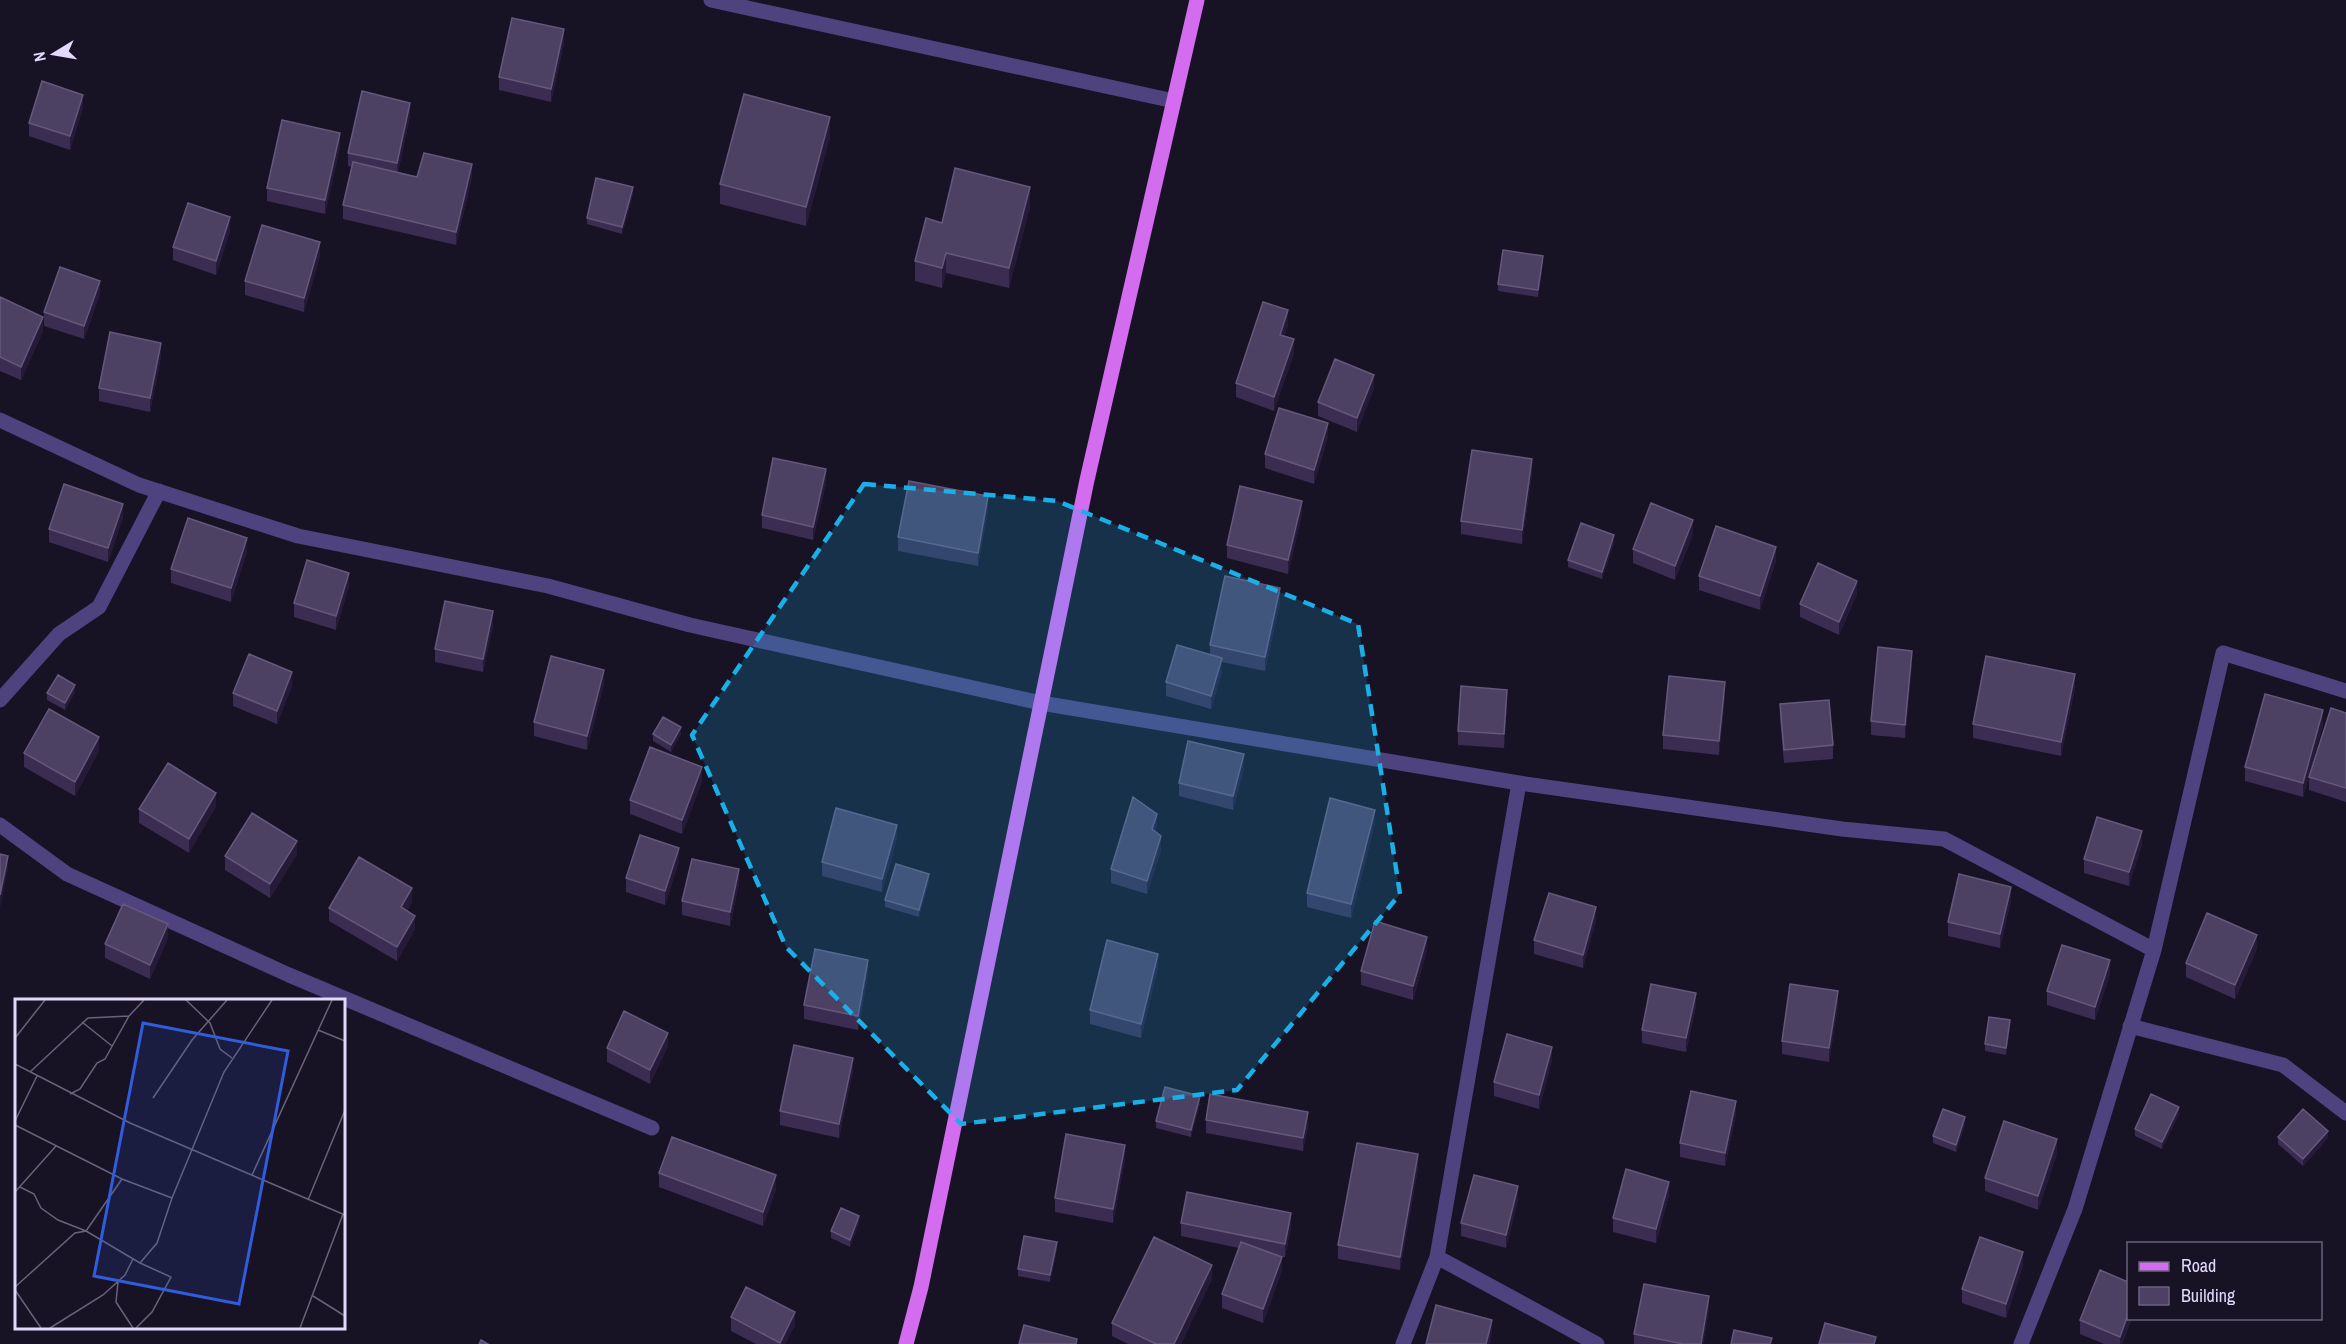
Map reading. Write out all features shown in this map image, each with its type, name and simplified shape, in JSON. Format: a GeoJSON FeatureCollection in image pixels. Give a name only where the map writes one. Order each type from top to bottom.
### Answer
{"type":"FeatureCollection","features":[{"type":"Feature","properties":{"kind":"main road"},"geometry":{"type":"LineString","coordinates":[[906,1344],[921,1287],[1087,480],[1197,0]]}},
{"type":"Feature","properties":{"kind":"street"},"geometry":{"type":"LineString","coordinates":[[711,0],[1174,101]]}},
{"type":"Feature","properties":{"kind":"street"},"geometry":{"type":"LineString","coordinates":[[0,420],[139,485],[298,536],[548,586],[690,625],[1041,703],[1520,783],[1842,829],[1944,839],[2154,950]]}},
{"type":"Feature","properties":{"kind":"street"},"geometry":{"type":"LineString","coordinates":[[0,700],[59,634],[99,607],[159,491]]}},
{"type":"Feature","properties":{"kind":"street"},"geometry":{"type":"LineString","coordinates":[[2021,1344],[2075,1209],[2154,950],[2223,653],[2346,691]]}},
{"type":"Feature","properties":{"kind":"street"},"geometry":{"type":"LineString","coordinates":[[1403,1344],[1437,1257],[1520,783]]}},
{"type":"Feature","properties":{"kind":"street"},"geometry":{"type":"LineString","coordinates":[[0,825],[67,874],[289,975],[652,1128]]}},
{"type":"Feature","properties":{"kind":"street"},"geometry":{"type":"LineString","coordinates":[[2130,1026],[2283,1065],[2346,1113]]}},
{"type":"Feature","properties":{"kind":"street"},"geometry":{"type":"LineString","coordinates":[[1437,1257],[1597,1344]]}},
{"type":"Feature","properties":{"kind":"highlighted area"},"geometry":{"type":"Polygon","coordinates":[[[864,484],[1057,501],[1358,624],[1400,894],[1237,1090],[961,1124],[786,947],[692,735],[864,484]]]}},
{"type":"Feature","properties":{"kind":"building"},"geometry":{"type":"Polygon","coordinates":[[[512,18],[564,29],[551,89],[499,77],[512,18]]]}},
{"type":"Feature","properties":{"kind":"building"},"geometry":{"type":"Polygon","coordinates":[[[42,81],[83,95],[70,136],[29,123],[42,81]]]}},
{"type":"Feature","properties":{"kind":"building"},"geometry":{"type":"Polygon","coordinates":[[[362,91],[410,103],[397,163],[348,153],[362,91]]]}},
{"type":"Feature","properties":{"kind":"building"},"geometry":{"type":"Polygon","coordinates":[[[744,94],[830,117],[806,207],[720,184],[744,94]]]}},
{"type":"Feature","properties":{"kind":"building"},"geometry":{"type":"Polygon","coordinates":[[[282,120],[340,133],[325,200],[267,188],[282,120]]]}},
{"type":"Feature","properties":{"kind":"building"},"geometry":{"type":"Polygon","coordinates":[[[424,153],[472,164],[456,232],[343,205],[353,162],[417,177],[424,153]]]}},
{"type":"Feature","properties":{"kind":"building"},"geometry":{"type":"Polygon","coordinates":[[[955,168],[1030,187],[1009,268],[946,253],[942,268],[915,261],[926,218],[942,223],[955,168]]]}},
{"type":"Feature","properties":{"kind":"building"},"geometry":{"type":"Polygon","coordinates":[[[596,178],[633,187],[622,227],[587,218],[596,178]]]}},
{"type":"Feature","properties":{"kind":"building"},"geometry":{"type":"Polygon","coordinates":[[[188,203],[230,217],[216,261],[173,247],[188,203]]]}},
{"type":"Feature","properties":{"kind":"building"},"geometry":{"type":"Polygon","coordinates":[[[262,225],[320,242],[304,298],[245,281],[262,225]]]}},
{"type":"Feature","properties":{"kind":"building"},"geometry":{"type":"Polygon","coordinates":[[[1503,250],[1543,256],[1538,290],[1498,284],[1503,250]]]}},
{"type":"Feature","properties":{"kind":"building"},"geometry":{"type":"Polygon","coordinates":[[[60,267],[100,281],[84,326],[44,312],[60,267]]]}},
{"type":"Feature","properties":{"kind":"building"},"geometry":{"type":"Polygon","coordinates":[[[0,297],[43,317],[21,367],[0,357],[0,297]]]}},
{"type":"Feature","properties":{"kind":"building"},"geometry":{"type":"Polygon","coordinates":[[[1263,302],[1288,310],[1280,335],[1294,339],[1274,397],[1236,383],[1263,302]]]}},
{"type":"Feature","properties":{"kind":"building"},"geometry":{"type":"Polygon","coordinates":[[[110,332],[161,343],[150,398],[99,388],[110,332]]]}},
{"type":"Feature","properties":{"kind":"building"},"geometry":{"type":"Polygon","coordinates":[[[1335,359],[1374,375],[1357,418],[1318,402],[1335,359]]]}},
{"type":"Feature","properties":{"kind":"building"},"geometry":{"type":"Polygon","coordinates":[[[1279,408],[1328,423],[1314,470],[1265,454],[1279,408]]]}},
{"type":"Feature","properties":{"kind":"building"},"geometry":{"type":"Polygon","coordinates":[[[1472,450],[1532,459],[1522,530],[1461,521],[1472,450]]]}},
{"type":"Feature","properties":{"kind":"building"},"geometry":{"type":"Polygon","coordinates":[[[773,458],[826,469],[813,527],[762,515],[773,458]]]}},
{"type":"Feature","properties":{"kind":"building"},"geometry":{"type":"Polygon","coordinates":[[[909,481],[988,496],[978,553],[898,537],[909,481]]]}},
{"type":"Feature","properties":{"kind":"building"},"geometry":{"type":"Polygon","coordinates":[[[64,484],[123,504],[108,548],[49,529],[64,484]]]}},
{"type":"Feature","properties":{"kind":"building"},"geometry":{"type":"Polygon","coordinates":[[[1240,486],[1302,501],[1288,560],[1227,545],[1240,486]]]}},
{"type":"Feature","properties":{"kind":"building"},"geometry":{"type":"Polygon","coordinates":[[[1651,503],[1693,520],[1675,566],[1633,549],[1651,503]]]}},
{"type":"Feature","properties":{"kind":"building"},"geometry":{"type":"Polygon","coordinates":[[[188,518],[247,538],[231,588],[171,569],[188,518]]]}},
{"type":"Feature","properties":{"kind":"building"},"geometry":{"type":"Polygon","coordinates":[[[1581,523],[1614,535],[1602,572],[1568,560],[1581,523]]]}},
{"type":"Feature","properties":{"kind":"building"},"geometry":{"type":"Polygon","coordinates":[[[1716,526],[1776,547],[1760,596],[1699,576],[1716,526]]]}},
{"type":"Feature","properties":{"kind":"building"},"geometry":{"type":"Polygon","coordinates":[[[307,560],[349,573],[336,616],[294,603],[307,560]]]}},
{"type":"Feature","properties":{"kind":"building"},"geometry":{"type":"Polygon","coordinates":[[[1818,563],[1857,581],[1839,622],[1800,604],[1818,563]]]}},
{"type":"Feature","properties":{"kind":"building"},"geometry":{"type":"Polygon","coordinates":[[[1225,576],[1280,588],[1265,657],[1210,645],[1225,576]]]}},
{"type":"Feature","properties":{"kind":"building"},"geometry":{"type":"Polygon","coordinates":[[[445,601],[493,611],[483,659],[435,649],[445,601]]]}},
{"type":"Feature","properties":{"kind":"building"},"geometry":{"type":"Polygon","coordinates":[[[1177,645],[1222,658],[1211,696],[1166,682],[1177,645]]]}},
{"type":"Feature","properties":{"kind":"building"},"geometry":{"type":"Polygon","coordinates":[[[1878,647],[1912,651],[1905,725],[1871,721],[1878,647]]]}},
{"type":"Feature","properties":{"kind":"building"},"geometry":{"type":"Polygon","coordinates":[[[249,654],[292,672],[277,711],[233,693],[249,654]]]}},
{"type":"Feature","properties":{"kind":"building"},"geometry":{"type":"Polygon","coordinates":[[[551,656],[604,670],[587,736],[534,722],[551,656]]]}},
{"type":"Feature","properties":{"kind":"building"},"geometry":{"type":"Polygon","coordinates":[[[1986,656],[2075,674],[2061,742],[1973,724],[1986,656]]]}},
{"type":"Feature","properties":{"kind":"building"},"geometry":{"type":"Polygon","coordinates":[[[58,675],[75,685],[65,703],[47,693],[58,675]]]}},
{"type":"Feature","properties":{"kind":"building"},"geometry":{"type":"Polygon","coordinates":[[[1669,676],[1725,682],[1719,741],[1663,735],[1669,676]]]}},
{"type":"Feature","properties":{"kind":"building"},"geometry":{"type":"Polygon","coordinates":[[[1461,686],[1507,690],[1504,734],[1458,731],[1461,686]]]}},
{"type":"Feature","properties":{"kind":"building"},"geometry":{"type":"Polygon","coordinates":[[[2265,694],[2323,710],[2303,783],[2245,767],[2265,694]]]}},
{"type":"Feature","properties":{"kind":"building"},"geometry":{"type":"Polygon","coordinates":[[[1829,700],[1833,745],[1784,750],[1780,704],[1829,700]]]}},
{"type":"Feature","properties":{"kind":"building"},"geometry":{"type":"Polygon","coordinates":[[[2331,708],[2346,713],[2346,788],[2309,777],[2331,708]]]}},
{"type":"Feature","properties":{"kind":"building"},"geometry":{"type":"Polygon","coordinates":[[[49,709],[99,737],[75,782],[24,753],[49,709]]]}},
{"type":"Feature","properties":{"kind":"building"},"geometry":{"type":"Polygon","coordinates":[[[663,717],[681,727],[671,745],[653,734],[663,717]]]}},
{"type":"Feature","properties":{"kind":"building"},"geometry":{"type":"Polygon","coordinates":[[[1188,741],[1244,754],[1233,796],[1179,783],[1188,741]]]}},
{"type":"Feature","properties":{"kind":"building"},"geometry":{"type":"Polygon","coordinates":[[[650,747],[702,767],[682,820],[630,800],[650,747]]]}},
{"type":"Feature","properties":{"kind":"building"},"geometry":{"type":"Polygon","coordinates":[[[168,763],[216,793],[189,839],[139,809],[168,763]]]}},
{"type":"Feature","properties":{"kind":"building"},"geometry":{"type":"Polygon","coordinates":[[[1133,797],[1157,814],[1152,829],[1161,836],[1147,881],[1111,869],[1133,797]]]}},
{"type":"Feature","properties":{"kind":"building"},"geometry":{"type":"Polygon","coordinates":[[[1330,798],[1375,810],[1351,904],[1307,893],[1330,798]]]}},
{"type":"Feature","properties":{"kind":"building"},"geometry":{"type":"Polygon","coordinates":[[[836,808],[897,825],[882,879],[822,862],[836,808]]]}},
{"type":"Feature","properties":{"kind":"building"},"geometry":{"type":"Polygon","coordinates":[[[252,813],[297,841],[270,884],[225,856],[252,813]]]}},
{"type":"Feature","properties":{"kind":"building"},"geometry":{"type":"Polygon","coordinates":[[[2097,817],[2142,831],[2129,872],[2084,859],[2097,817]]]}},
{"type":"Feature","properties":{"kind":"building"},"geometry":{"type":"Polygon","coordinates":[[[640,835],[679,848],[665,891],[626,878],[640,835]]]}},
{"type":"Feature","properties":{"kind":"building"},"geometry":{"type":"Polygon","coordinates":[[[0,854],[8,856],[0,895],[0,854]]]}},
{"type":"Feature","properties":{"kind":"building"},"geometry":{"type":"Polygon","coordinates":[[[359,857],[412,888],[401,907],[415,916],[397,947],[329,908],[359,857]]]}},
{"type":"Feature","properties":{"kind":"building"},"geometry":{"type":"Polygon","coordinates":[[[692,859],[739,869],[730,912],[682,901],[692,859]]]}},
{"type":"Feature","properties":{"kind":"building"},"geometry":{"type":"Polygon","coordinates":[[[896,864],[929,874],[919,910],[885,900],[896,864]]]}},
{"type":"Feature","properties":{"kind":"building"},"geometry":{"type":"Polygon","coordinates":[[[1959,874],[2011,887],[2000,934],[1948,922],[1959,874]]]}},
{"type":"Feature","properties":{"kind":"building"},"geometry":{"type":"Polygon","coordinates":[[[1549,893],[1596,907],[1583,955],[1534,940],[1549,893]]]}},
{"type":"Feature","properties":{"kind":"building"},"geometry":{"type":"Polygon","coordinates":[[[123,904],[168,924],[150,965],[105,944],[123,904]]]}},
{"type":"Feature","properties":{"kind":"building"},"geometry":{"type":"Polygon","coordinates":[[[2207,913],[2257,935],[2235,985],[2186,963],[2207,913]]]}},
{"type":"Feature","properties":{"kind":"building"},"geometry":{"type":"Polygon","coordinates":[[[1375,921],[1427,937],[1413,986],[1361,971],[1375,921]]]}},
{"type":"Feature","properties":{"kind":"building"},"geometry":{"type":"Polygon","coordinates":[[[1107,940],[1158,954],[1141,1024],[1090,1010],[1107,940]]]}},
{"type":"Feature","properties":{"kind":"building"},"geometry":{"type":"Polygon","coordinates":[[[2062,945],[2110,960],[2095,1007],[2047,991],[2062,945]]]}},
{"type":"Feature","properties":{"kind":"building"},"geometry":{"type":"Polygon","coordinates":[[[815,949],[868,960],[858,1016],[804,1005],[815,949]]]}},
{"type":"Feature","properties":{"kind":"building"},"geometry":{"type":"Polygon","coordinates":[[[1651,984],[1696,993],[1686,1038],[1642,1030],[1651,984]]]}},
{"type":"Feature","properties":{"kind":"building"},"geometry":{"type":"Polygon","coordinates":[[[1790,984],[1838,991],[1829,1048],[1782,1041],[1790,984]]]}},
{"type":"Feature","properties":{"kind":"building"},"geometry":{"type":"Polygon","coordinates":[[[624,1011],[668,1033],[650,1070],[607,1048],[624,1011]]]}},
{"type":"Feature","properties":{"kind":"building"},"geometry":{"type":"Polygon","coordinates":[[[1989,1017],[2010,1020],[2006,1048],[1985,1044],[1989,1017]]]}},
{"type":"Feature","properties":{"kind":"building"},"geometry":{"type":"Polygon","coordinates":[[[1507,1034],[1552,1047],[1539,1095],[1494,1082],[1507,1034]]]}},
{"type":"Feature","properties":{"kind":"building"},"geometry":{"type":"Polygon","coordinates":[[[794,1045],[853,1058],[839,1124],[780,1111],[794,1045]]]}},
{"type":"Feature","properties":{"kind":"building"},"geometry":{"type":"Polygon","coordinates":[[[1165,1087],[1200,1096],[1191,1130],[1156,1121],[1165,1087]]]}},
{"type":"Feature","properties":{"kind":"building"},"geometry":{"type":"Polygon","coordinates":[[[1691,1091],[1736,1101],[1725,1153],[1680,1143],[1691,1091]]]}},
{"type":"Feature","properties":{"kind":"building"},"geometry":{"type":"Polygon","coordinates":[[[1210,1094],[1308,1112],[1303,1138],[1206,1120],[1210,1094]]]}},
{"type":"Feature","properties":{"kind":"building"},"geometry":{"type":"Polygon","coordinates":[[[2151,1094],[2179,1107],[2162,1142],[2135,1129],[2151,1094]]]}},
{"type":"Feature","properties":{"kind":"building"},"geometry":{"type":"Polygon","coordinates":[[[1943,1109],[1965,1117],[1956,1145],[1933,1136],[1943,1109]]]}},
{"type":"Feature","properties":{"kind":"building"},"geometry":{"type":"Polygon","coordinates":[[[2303,1109],[2328,1131],[2303,1159],[2278,1137],[2303,1109]]]}},
{"type":"Feature","properties":{"kind":"building"},"geometry":{"type":"Polygon","coordinates":[[[2004,1121],[2057,1139],[2038,1196],[1985,1178],[2004,1121]]]}},
{"type":"Feature","properties":{"kind":"building"},"geometry":{"type":"Polygon","coordinates":[[[1066,1134],[1125,1145],[1113,1209],[1055,1198],[1066,1134]]]}},
{"type":"Feature","properties":{"kind":"building"},"geometry":{"type":"Polygon","coordinates":[[[672,1137],[776,1175],[763,1212],[659,1173],[672,1137]]]}},
{"type":"Feature","properties":{"kind":"building"},"geometry":{"type":"Polygon","coordinates":[[[1357,1143],[1418,1154],[1400,1257],[1338,1245],[1357,1143]]]}},
{"type":"Feature","properties":{"kind":"building"},"geometry":{"type":"Polygon","coordinates":[[[1626,1169],[1669,1182],[1656,1229],[1613,1218],[1626,1169]]]}},
{"type":"Feature","properties":{"kind":"building"},"geometry":{"type":"Polygon","coordinates":[[[1474,1175],[1518,1186],[1506,1235],[1461,1223],[1474,1175]]]}},
{"type":"Feature","properties":{"kind":"building"},"geometry":{"type":"Polygon","coordinates":[[[1187,1192],[1291,1213],[1285,1244],[1181,1223],[1187,1192]]]}},
{"type":"Feature","properties":{"kind":"building"},"geometry":{"type":"Polygon","coordinates":[[[841,1208],[859,1216],[850,1240],[831,1231],[841,1208]]]}},
{"type":"Feature","properties":{"kind":"building"},"geometry":{"type":"Polygon","coordinates":[[[1024,1236],[1057,1242],[1050,1275],[1018,1269],[1024,1236]]]}},
{"type":"Feature","properties":{"kind":"building"},"geometry":{"type":"Polygon","coordinates":[[[1154,1237],[1212,1265],[1174,1344],[1156,1344],[1112,1323],[1154,1237]]]}},
{"type":"Feature","properties":{"kind":"building"},"geometry":{"type":"Polygon","coordinates":[[[1980,1237],[2023,1252],[2006,1304],[1962,1289],[1980,1237]]]}},
{"type":"Feature","properties":{"kind":"building"},"geometry":{"type":"Polygon","coordinates":[[[1241,1242],[1282,1257],[1263,1309],[1222,1294],[1241,1242]]]}},
{"type":"Feature","properties":{"kind":"building"},"geometry":{"type":"Polygon","coordinates":[[[2100,1270],[2127,1282],[2127,1317],[2120,1337],[2080,1320],[2100,1270]]]}},
{"type":"Feature","properties":{"kind":"building"},"geometry":{"type":"Polygon","coordinates":[[[1644,1284],[1709,1296],[1701,1344],[1683,1344],[1634,1334],[1644,1284]]]}},
{"type":"Feature","properties":{"kind":"building"},"geometry":{"type":"Polygon","coordinates":[[[746,1287],[795,1312],[780,1343],[731,1317],[746,1287]]]}},
{"type":"Feature","properties":{"kind":"building"},"geometry":{"type":"Polygon","coordinates":[[[1436,1305],[1492,1320],[1486,1344],[1426,1344],[1436,1305]]]}},
{"type":"Feature","properties":{"kind":"building"},"geometry":{"type":"Polygon","coordinates":[[[1825,1323],[1876,1337],[1874,1344],[1819,1344],[1825,1323]]]}},
{"type":"Feature","properties":{"kind":"building"},"geometry":{"type":"Polygon","coordinates":[[[1024,1325],[1077,1339],[1076,1344],[1019,1344],[1024,1325]]]}},
{"type":"Feature","properties":{"kind":"building"},"geometry":{"type":"Polygon","coordinates":[[[1734,1330],[1772,1338],[1770,1344],[1731,1344],[1734,1330]]]}}]}
